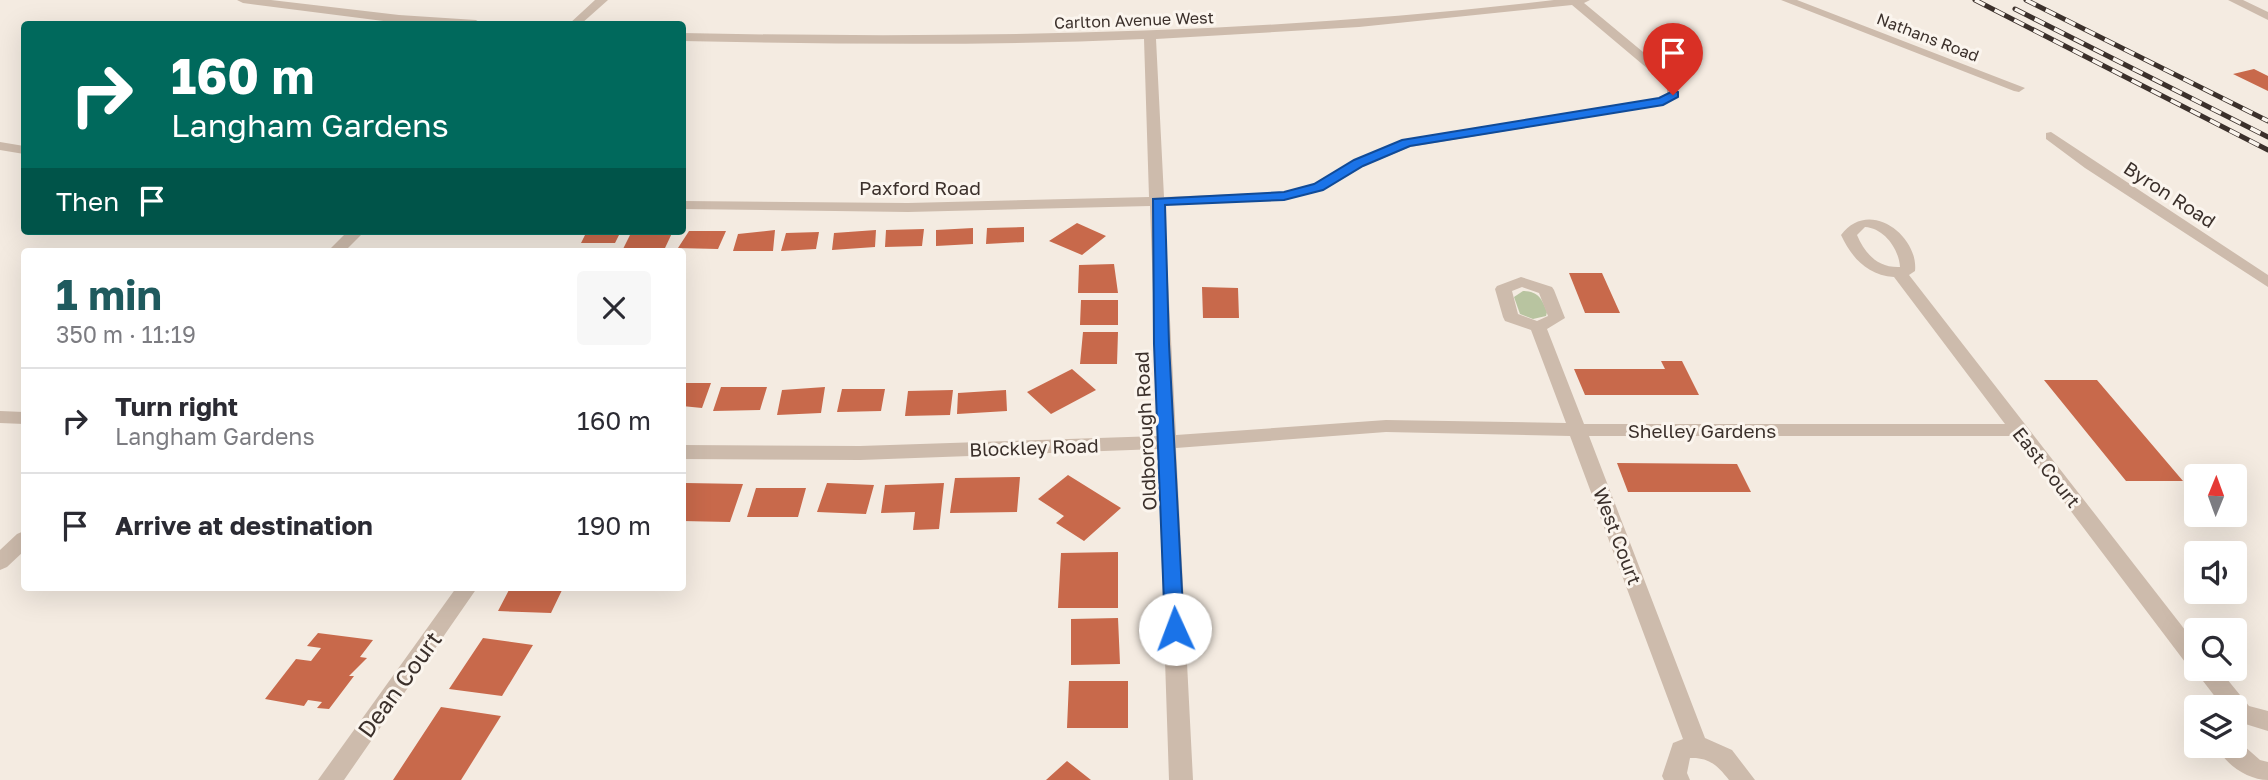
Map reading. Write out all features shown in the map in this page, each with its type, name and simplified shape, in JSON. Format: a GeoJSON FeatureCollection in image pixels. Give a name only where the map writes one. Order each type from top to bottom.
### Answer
{"type":"FeatureCollection","features":[{"type":"Feature","properties":{"kind":"street"},"geometry":{"type":"LineString","coordinates":[[243,0],[437,21]]}},
{"type":"Feature","properties":{"kind":"street"},"geometry":{"type":"LineString","coordinates":[[578,21],[602,0]]}},
{"type":"Feature","properties":{"kind":"street","name":"Nathans Road"},"geometry":{"type":"LineString","coordinates":[[1787,0],[2019,88]]}},
{"type":"Feature","properties":{"kind":"street"},"geometry":{"type":"LineString","coordinates":[[2234,0],[2268,16]]}},
{"type":"Feature","properties":{"kind":"street","name":"Carlton Avenue West"},"geometry":{"type":"LineString","coordinates":[[686,37],[880,41],[1150,37],[1341,26],[1580,1]]}},
{"type":"Feature","properties":{"kind":"street","name":"Paxford Road"},"geometry":{"type":"LineString","coordinates":[[686,205],[874,207],[1158,202],[1284,196],[1319,187],[1359,163],[1407,143],[1663,101],[1673,95],[1672,83],[1580,1]]}},
{"type":"Feature","properties":{"kind":"street","name":"Oldborough Road"},"geometry":{"type":"LineString","coordinates":[[1150,37],[1181,780]]}},
{"type":"Feature","properties":{"kind":"street","name":"Byron Road"},"geometry":{"type":"LineString","coordinates":[[2052,136],[2090,165],[2268,282]]}},
{"type":"Feature","properties":{"kind":"street"},"geometry":{"type":"LineString","coordinates":[[0,146],[21,150]]}},
{"type":"Feature","properties":{"kind":"street"},"geometry":{"type":"LineString","coordinates":[[339,248],[353,235]]}},
{"type":"Feature","properties":{"kind":"street","name":"East Court"},"geometry":{"type":"LineString","coordinates":[[1899,273],[2184,644]]}},
{"type":"Feature","properties":{"kind":"street","name":"West Court"},"geometry":{"type":"LineString","coordinates":[[1538,327],[1697,746]]}},
{"type":"Feature","properties":{"kind":"street"},"geometry":{"type":"LineString","coordinates":[[0,417],[21,418]]}},
{"type":"Feature","properties":{"kind":"street","name":"Blockley Road"},"geometry":{"type":"LineString","coordinates":[[686,452],[860,453],[1168,442],[1386,426]]}},
{"type":"Feature","properties":{"kind":"street","name":"Shelley Gardens"},"geometry":{"type":"LineString","coordinates":[[1386,426],[1578,430],[2019,430]]}},
{"type":"Feature","properties":{"kind":"street"},"geometry":{"type":"LineString","coordinates":[[0,562],[21,542]]}},
{"type":"Feature","properties":{"kind":"street","name":"Dean Court"},"geometry":{"type":"LineString","coordinates":[[330,780],[465,591]]}},
{"type":"Feature","properties":{"kind":"street"},"geometry":{"type":"LineString","coordinates":[[2214,681],[2225,695]]}},
{"type":"Feature","properties":{"kind":"street"},"geometry":{"type":"LineString","coordinates":[[2247,716],[2268,721]]}},
{"type":"Feature","properties":{"kind":"street"},"geometry":{"type":"LineString","coordinates":[[1678,780],[1674,776],[1681,750],[1697,746],[1721,753],[1743,780]]}},
{"type":"Feature","properties":{"kind":"street"},"geometry":{"type":"LineString","coordinates":[[2242,758],[2252,767],[2268,773]]}},
{"type":"Feature","properties":{"kind":"green space"},"geometry":{"type":"Polygon","coordinates":[[[1523,291],[1532,292],[1539,297],[1547,312],[1546,316],[1533,319],[1520,314],[1514,297],[1523,291]]]}},
{"type":"Feature","properties":{"kind":"building"},"geometry":{"type":"Polygon","coordinates":[[[2254,69],[2268,76],[2268,91],[2233,74],[2254,69]]]}},
{"type":"Feature","properties":{"kind":"building"},"geometry":{"type":"Polygon","coordinates":[[[1077,223],[1106,236],[1082,255],[1049,241],[1077,223]]]}},
{"type":"Feature","properties":{"kind":"building"},"geometry":{"type":"Polygon","coordinates":[[[1024,227],[1024,242],[986,244],[987,228],[1024,227]]]}},
{"type":"Feature","properties":{"kind":"building"},"geometry":{"type":"Polygon","coordinates":[[[973,228],[973,244],[936,246],[936,230],[973,228]]]}},
{"type":"Feature","properties":{"kind":"building"},"geometry":{"type":"Polygon","coordinates":[[[924,229],[922,246],[885,247],[886,230],[924,229]]]}},
{"type":"Feature","properties":{"kind":"building"},"geometry":{"type":"Polygon","coordinates":[[[775,230],[773,251],[733,251],[738,234],[775,230]]]}},
{"type":"Feature","properties":{"kind":"building"},"geometry":{"type":"Polygon","coordinates":[[[876,230],[875,247],[832,250],[834,233],[876,230]]]}},
{"type":"Feature","properties":{"kind":"building"},"geometry":{"type":"Polygon","coordinates":[[[689,231],[726,231],[718,249],[678,248],[689,231]]]}},
{"type":"Feature","properties":{"kind":"building"},"geometry":{"type":"Polygon","coordinates":[[[819,232],[816,249],[781,251],[786,233],[819,232]]]}},
{"type":"Feature","properties":{"kind":"building"},"geometry":{"type":"Polygon","coordinates":[[[585,235],[619,235],[615,243],[581,243],[585,235]]]}},
{"type":"Feature","properties":{"kind":"building"},"geometry":{"type":"Polygon","coordinates":[[[630,235],[671,235],[665,248],[624,248],[630,235]]]}},
{"type":"Feature","properties":{"kind":"building"},"geometry":{"type":"Polygon","coordinates":[[[1114,264],[1118,293],[1078,293],[1079,265],[1114,264]]]}},
{"type":"Feature","properties":{"kind":"building"},"geometry":{"type":"Polygon","coordinates":[[[1569,273],[1602,273],[1620,313],[1585,313],[1569,273]]]}},
{"type":"Feature","properties":{"kind":"building"},"geometry":{"type":"Polygon","coordinates":[[[1202,287],[1238,288],[1239,318],[1203,318],[1202,287]]]}},
{"type":"Feature","properties":{"kind":"building"},"geometry":{"type":"Polygon","coordinates":[[[1081,300],[1118,300],[1118,325],[1080,325],[1081,300]]]}},
{"type":"Feature","properties":{"kind":"building"},"geometry":{"type":"Polygon","coordinates":[[[1083,332],[1118,332],[1117,364],[1080,364],[1083,332]]]}},
{"type":"Feature","properties":{"kind":"building"},"geometry":{"type":"Polygon","coordinates":[[[1661,361],[1682,361],[1699,395],[1585,395],[1574,369],[1665,369],[1661,361]]]}},
{"type":"Feature","properties":{"kind":"building"},"geometry":{"type":"Polygon","coordinates":[[[1072,369],[1096,390],[1051,414],[1027,392],[1072,369]]]}},
{"type":"Feature","properties":{"kind":"building"},"geometry":{"type":"Polygon","coordinates":[[[2044,380],[2097,380],[2183,481],[2126,481],[2044,380]]]}},
{"type":"Feature","properties":{"kind":"building"},"geometry":{"type":"Polygon","coordinates":[[[686,383],[711,383],[702,408],[686,406],[686,383]]]}},
{"type":"Feature","properties":{"kind":"building"},"geometry":{"type":"Polygon","coordinates":[[[721,387],[767,387],[760,410],[713,411],[721,387]]]}},
{"type":"Feature","properties":{"kind":"building"},"geometry":{"type":"Polygon","coordinates":[[[825,387],[821,413],[777,415],[782,390],[825,387]]]}},
{"type":"Feature","properties":{"kind":"building"},"geometry":{"type":"Polygon","coordinates":[[[842,389],[885,389],[881,411],[837,412],[842,389]]]}},
{"type":"Feature","properties":{"kind":"building"},"geometry":{"type":"Polygon","coordinates":[[[953,390],[950,415],[905,416],[908,391],[953,390]]]}},
{"type":"Feature","properties":{"kind":"building"},"geometry":{"type":"Polygon","coordinates":[[[1006,390],[1007,411],[957,414],[958,393],[1006,390]]]}},
{"type":"Feature","properties":{"kind":"building"},"geometry":{"type":"Polygon","coordinates":[[[1617,463],[1737,464],[1751,492],[1628,492],[1617,463]]]}},
{"type":"Feature","properties":{"kind":"building"},"geometry":{"type":"Polygon","coordinates":[[[1068,475],[1121,508],[1084,541],[1056,523],[1064,516],[1038,499],[1068,475]]]}},
{"type":"Feature","properties":{"kind":"building"},"geometry":{"type":"Polygon","coordinates":[[[1020,477],[1017,512],[950,513],[955,478],[1020,477]]]}},
{"type":"Feature","properties":{"kind":"building"},"geometry":{"type":"Polygon","coordinates":[[[686,483],[743,484],[730,522],[686,521],[686,483]]]}},
{"type":"Feature","properties":{"kind":"building"},"geometry":{"type":"Polygon","coordinates":[[[827,483],[874,485],[866,514],[817,512],[827,483]]]}},
{"type":"Feature","properties":{"kind":"building"},"geometry":{"type":"Polygon","coordinates":[[[944,483],[939,529],[913,530],[915,512],[881,513],[885,485],[944,483]]]}},
{"type":"Feature","properties":{"kind":"building"},"geometry":{"type":"Polygon","coordinates":[[[756,488],[806,488],[798,517],[747,517],[756,488]]]}},
{"type":"Feature","properties":{"kind":"building"},"geometry":{"type":"Polygon","coordinates":[[[1118,552],[1118,608],[1058,608],[1061,553],[1118,552]]]}},
{"type":"Feature","properties":{"kind":"building"},"geometry":{"type":"Polygon","coordinates":[[[508,591],[562,591],[551,613],[498,611],[508,591]]]}},
{"type":"Feature","properties":{"kind":"building"},"geometry":{"type":"Polygon","coordinates":[[[1118,618],[1120,664],[1071,665],[1071,619],[1118,618]]]}},
{"type":"Feature","properties":{"kind":"building"},"geometry":{"type":"Polygon","coordinates":[[[318,633],[373,640],[360,657],[367,658],[349,676],[354,676],[329,709],[317,708],[322,702],[308,700],[304,706],[265,699],[296,659],[311,661],[321,648],[307,646],[318,633]]]}},
{"type":"Feature","properties":{"kind":"building"},"geometry":{"type":"Polygon","coordinates":[[[483,638],[533,645],[502,696],[449,689],[483,638]]]}},
{"type":"Feature","properties":{"kind":"building"},"geometry":{"type":"Polygon","coordinates":[[[1069,681],[1128,681],[1128,728],[1067,728],[1069,681]]]}},
{"type":"Feature","properties":{"kind":"building"},"geometry":{"type":"Polygon","coordinates":[[[441,707],[501,716],[461,780],[393,780],[441,707]]]}},
{"type":"Feature","properties":{"kind":"building"},"geometry":{"type":"Polygon","coordinates":[[[1067,761],[1091,780],[1046,780],[1067,761]]]}},
{"type":"Feature","properties":{"kind":"railway"},"geometry":{"type":"LineString","coordinates":[[1975,0],[2268,150]]}},
{"type":"Feature","properties":{"kind":"railway"},"geometry":{"type":"LineString","coordinates":[[2026,0],[2268,121]]}},
{"type":"Feature","properties":{"kind":"railway"},"geometry":{"type":"LineString","coordinates":[[2015,9],[2268,137]]}},
{"type":"Feature","properties":{"kind":"route"},"geometry":{"type":"LineString","coordinates":[[1175,629],[1168,442],[1161,344],[1158,202],[1284,196],[1319,187],[1359,163],[1407,143],[1663,101],[1673,95]]}}]}
